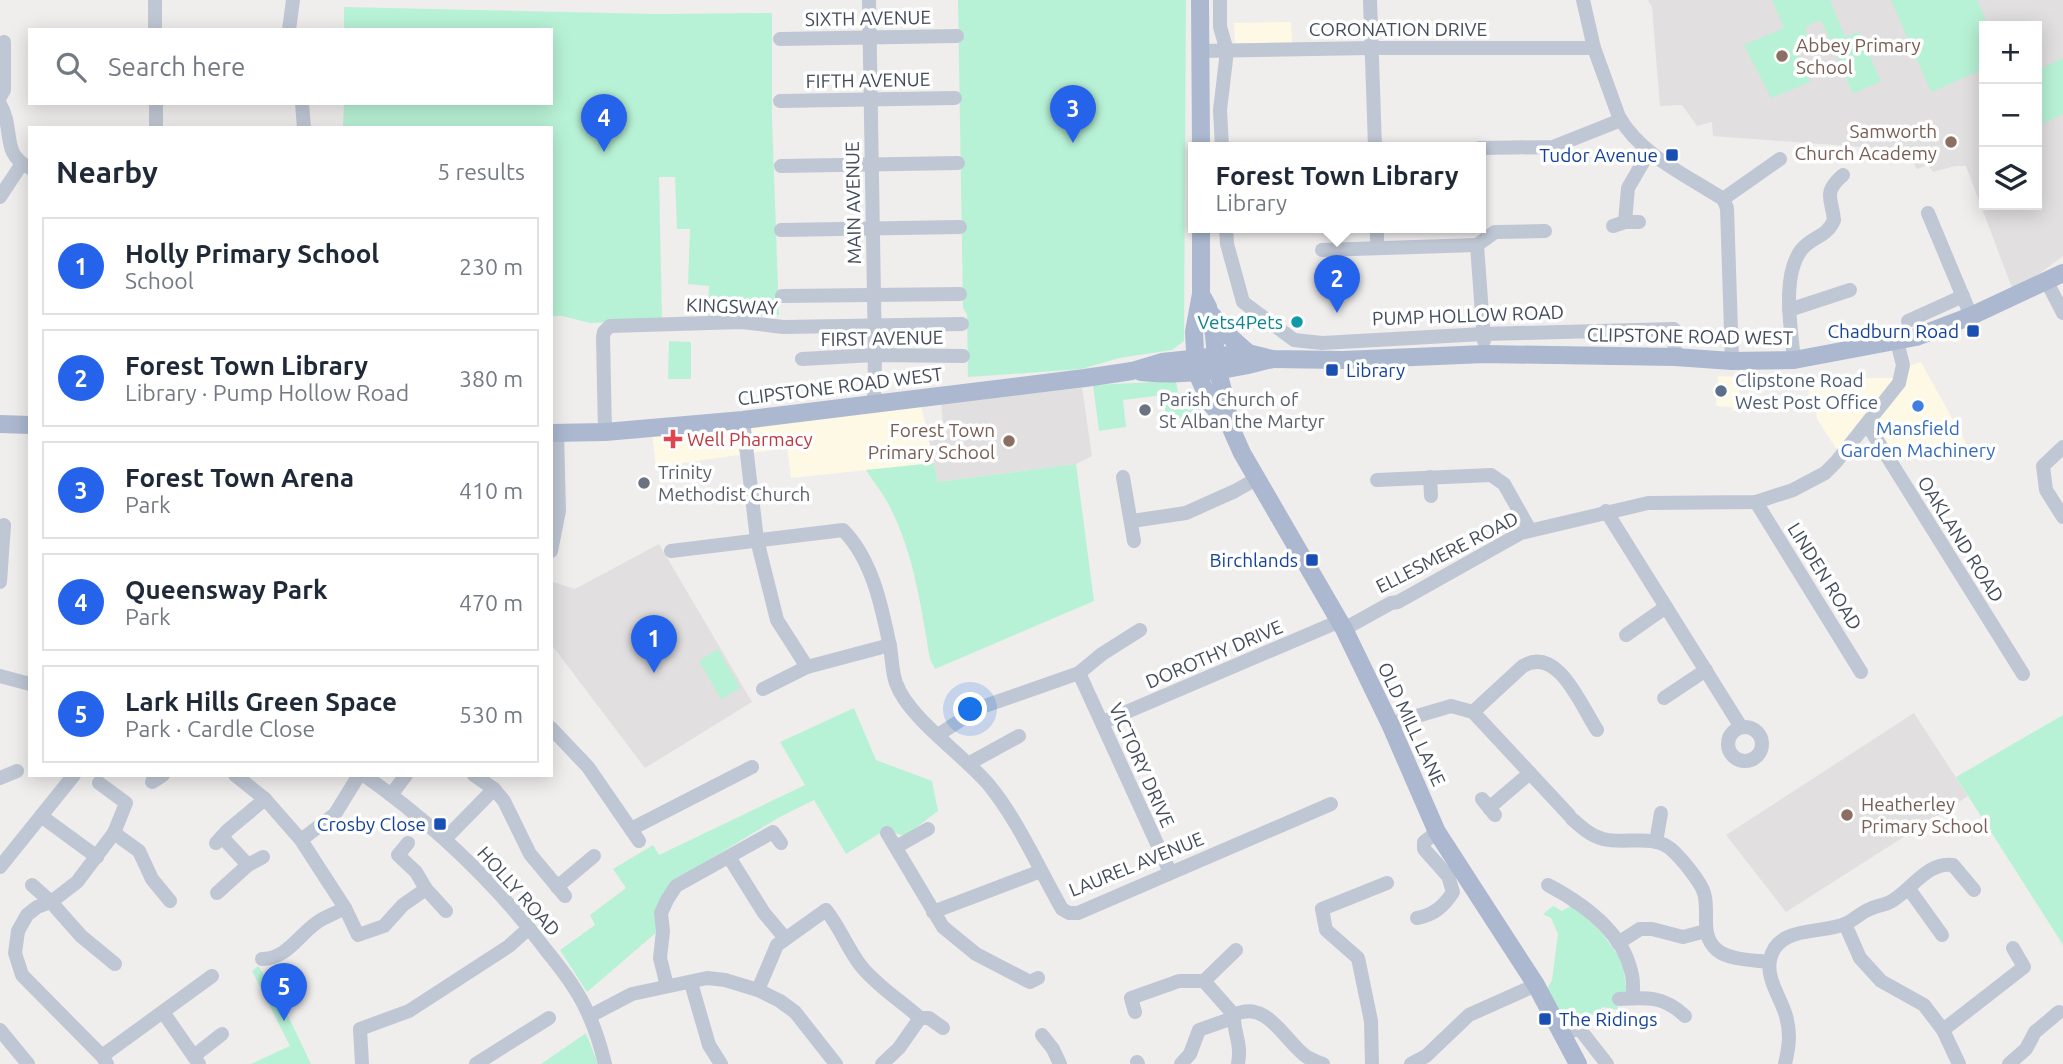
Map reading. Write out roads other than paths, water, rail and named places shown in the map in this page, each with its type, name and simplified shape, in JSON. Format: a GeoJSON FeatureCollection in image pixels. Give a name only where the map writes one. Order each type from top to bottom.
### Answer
{"type":"FeatureCollection","features":[{"type":"Feature","properties":{"kind":"main road"},"geometry":{"type":"LineString","coordinates":[[1200,0],[1201,142]]}},
{"type":"Feature","properties":{"kind":"main road"},"geometry":{"type":"LineString","coordinates":[[1201,233],[1204,300],[1214,335],[1206,363]]}},
{"type":"Feature","properties":{"kind":"main road","name":"CLIPSTONE ROAD WEST"},"geometry":{"type":"LineString","coordinates":[[1206,363],[1248,353],[1272,359],[1343,360],[1485,354],[1675,357],[1732,361],[1794,360],[1897,342],[1972,316],[2063,273]]}},
{"type":"Feature","properties":{"kind":"main road"},"geometry":{"type":"LineString","coordinates":[[1204,300],[1219,326],[1248,353]]}},
{"type":"Feature","properties":{"kind":"main road","name":"CLIPSTONE ROAD WEST"},"geometry":{"type":"LineString","coordinates":[[554,433],[605,432],[743,420],[1132,371],[1162,362],[1244,367],[1272,359]]}},
{"type":"Feature","properties":{"kind":"main road","name":"OLD MILL LANE"},"geometry":{"type":"LineString","coordinates":[[1206,363],[1226,401],[1230,426],[1242,453],[1342,625],[1390,724],[1437,832],[1536,985],[1578,1064]]}},
{"type":"Feature","properties":{"kind":"main road"},"geometry":{"type":"LineString","coordinates":[[0,424],[28,425]]}},
{"type":"Feature","properties":{"kind":"street"},"geometry":{"type":"LineString","coordinates":[[155,0],[155,28]]}},
{"type":"Feature","properties":{"kind":"street"},"geometry":{"type":"LineString","coordinates":[[289,28],[293,0]]}},
{"type":"Feature","properties":{"kind":"street","name":"MAIN AVENUE"},"geometry":{"type":"LineString","coordinates":[[869,0],[874,404]]}},
{"type":"Feature","properties":{"kind":"street"},"geometry":{"type":"LineString","coordinates":[[1220,0],[1220,27],[1227,51],[1220,110],[1222,142]]}},
{"type":"Feature","properties":{"kind":"street"},"geometry":{"type":"LineString","coordinates":[[1370,0],[1375,142]]}},
{"type":"Feature","properties":{"kind":"street"},"geometry":{"type":"LineString","coordinates":[[1583,0],[1594,48],[1621,120],[1632,137],[1649,152],[1723,199],[1727,208],[1732,361]]}},
{"type":"Feature","properties":{"kind":"street","name":"SIXTH AVENUE"},"geometry":{"type":"LineString","coordinates":[[780,39],[957,36]]}},
{"type":"Feature","properties":{"kind":"street"},"geometry":{"type":"LineString","coordinates":[[0,97],[4,90],[4,42]]}},
{"type":"Feature","properties":{"kind":"street","name":"CORONATION DRIVE"},"geometry":{"type":"LineString","coordinates":[[1202,51],[1594,48]]}},
{"type":"Feature","properties":{"kind":"street","name":"FIFTH AVENUE"},"geometry":{"type":"LineString","coordinates":[[780,101],[955,98]]}},
{"type":"Feature","properties":{"kind":"street"},"geometry":{"type":"LineString","coordinates":[[0,104],[5,113],[7,150],[14,160],[25,167],[0,197]]}},
{"type":"Feature","properties":{"kind":"street"},"geometry":{"type":"LineString","coordinates":[[156,105],[156,126]]}},
{"type":"Feature","properties":{"kind":"street"},"geometry":{"type":"LineString","coordinates":[[302,105],[304,126]]}},
{"type":"Feature","properties":{"kind":"street"},"geometry":{"type":"LineString","coordinates":[[1486,149],[1553,147],[1621,120]]}},
{"type":"Feature","properties":{"kind":"street"},"geometry":{"type":"LineString","coordinates":[[1626,223],[1628,188],[1649,152]]}},
{"type":"Feature","properties":{"kind":"street"},"geometry":{"type":"LineString","coordinates":[[1723,199],[1780,159]]}},
{"type":"Feature","properties":{"kind":"street"},"geometry":{"type":"LineString","coordinates":[[781,166],[958,163]]}},
{"type":"Feature","properties":{"kind":"street"},"geometry":{"type":"LineString","coordinates":[[1794,360],[1789,310],[1791,278],[1803,248],[1829,230],[1834,220],[1829,202],[1831,191],[1843,175]]}},
{"type":"Feature","properties":{"kind":"street"},"geometry":{"type":"LineString","coordinates":[[1928,223],[1972,316]]}},
{"type":"Feature","properties":{"kind":"street"},"geometry":{"type":"LineString","coordinates":[[781,230],[960,227]]}},
{"type":"Feature","properties":{"kind":"street"},"geometry":{"type":"LineString","coordinates":[[1322,250],[1477,245],[1495,232],[1545,231]]}},
{"type":"Feature","properties":{"kind":"street","name":"PUMP HOLLOW ROAD"},"geometry":{"type":"LineString","coordinates":[[1226,233],[1243,302],[1294,340],[1322,343],[1483,334],[1674,330],[1675,357]]}},
{"type":"Feature","properties":{"kind":"street"},"geometry":{"type":"LineString","coordinates":[[1377,233],[1377,248]]}},
{"type":"Feature","properties":{"kind":"street"},"geometry":{"type":"LineString","coordinates":[[1477,245],[1485,354]]}},
{"type":"Feature","properties":{"kind":"street"},"geometry":{"type":"LineString","coordinates":[[2047,282],[2063,313]]}},
{"type":"Feature","properties":{"kind":"street"},"geometry":{"type":"LineString","coordinates":[[1789,310],[1850,290]]}},
{"type":"Feature","properties":{"kind":"street"},"geometry":{"type":"LineString","coordinates":[[782,296],[960,294]]}},
{"type":"Feature","properties":{"kind":"street"},"geometry":{"type":"LineString","coordinates":[[1915,315],[1963,296]]}},
{"type":"Feature","properties":{"kind":"street","name":"KINGSWAY"},"geometry":{"type":"LineString","coordinates":[[605,432],[603,337],[610,326],[742,322],[783,327],[962,324]]}},
{"type":"Feature","properties":{"kind":"street","name":"ELLESMERE ROAD"},"geometry":{"type":"LineString","coordinates":[[1342,625],[1398,602],[1511,537],[1530,530],[1648,503],[1756,502],[1793,490],[1825,473],[1899,383],[1903,365],[1897,342]]}},
{"type":"Feature","properties":{"kind":"street","name":"FIRST AVENUE"},"geometry":{"type":"LineString","coordinates":[[802,359],[875,355],[963,356]]}},
{"type":"Feature","properties":{"kind":"street"},"geometry":{"type":"LineString","coordinates":[[743,420],[757,540],[778,620],[807,667]]}},
{"type":"Feature","properties":{"kind":"street","name":"OAKLAND ROAD"},"geometry":{"type":"LineString","coordinates":[[1867,425],[2023,674]]}},
{"type":"Feature","properties":{"kind":"street"},"geometry":{"type":"LineString","coordinates":[[553,541],[559,511],[554,433]]}},
{"type":"Feature","properties":{"kind":"street"},"geometry":{"type":"LineString","coordinates":[[2063,447],[2043,466],[2046,490],[2063,517]]}},
{"type":"Feature","properties":{"kind":"street"},"geometry":{"type":"LineString","coordinates":[[1377,480],[1491,475],[1504,484],[1530,530]]}},
{"type":"Feature","properties":{"kind":"street"},"geometry":{"type":"LineString","coordinates":[[1123,477],[1134,541]]}},
{"type":"Feature","properties":{"kind":"street"},"geometry":{"type":"LineString","coordinates":[[1430,477],[1431,495]]}},
{"type":"Feature","properties":{"kind":"street"},"geometry":{"type":"LineString","coordinates":[[1132,521],[1186,513],[1258,478]]}},
{"type":"Feature","properties":{"kind":"street","name":"LINDEN ROAD"},"geometry":{"type":"LineString","coordinates":[[1756,502],[1861,672]]}},
{"type":"Feature","properties":{"kind":"street"},"geometry":{"type":"LineString","coordinates":[[1606,511],[1741,727]]}},
{"type":"Feature","properties":{"kind":"street"},"geometry":{"type":"LineString","coordinates":[[1,577],[4,525]]}},
{"type":"Feature","properties":{"kind":"street","name":"LAUREL AVENUE"},"geometry":{"type":"LineString","coordinates":[[671,551],[843,530],[870,571],[890,645],[896,684],[913,710],[988,784],[1020,829],[1062,909],[1069,913],[1078,913],[1331,804]]}},
{"type":"Feature","properties":{"kind":"street"},"geometry":{"type":"LineString","coordinates":[[1626,635],[1666,607]]}},
{"type":"Feature","properties":{"kind":"street","name":"DOROTHY DRIVE"},"geometry":{"type":"LineString","coordinates":[[1103,722],[1342,625]]}},
{"type":"Feature","properties":{"kind":"street"},"geometry":{"type":"LineString","coordinates":[[938,735],[979,708],[1079,673],[1102,653],[1140,630]]}},
{"type":"Feature","properties":{"kind":"street"},"geometry":{"type":"LineString","coordinates":[[763,688],[807,667],[890,645]]}},
{"type":"Feature","properties":{"kind":"street"},"geometry":{"type":"LineString","coordinates":[[1473,712],[1523,666],[1538,661],[1553,665],[1559,671],[1591,727]]}},
{"type":"Feature","properties":{"kind":"street"},"geometry":{"type":"LineString","coordinates":[[1664,698],[1706,670]]}},
{"type":"Feature","properties":{"kind":"street","name":"VICTORY DRIVE"},"geometry":{"type":"LineString","coordinates":[[1079,673],[1170,872]]}},
{"type":"Feature","properties":{"kind":"street"},"geometry":{"type":"LineString","coordinates":[[0,676],[28,683]]}},
{"type":"Feature","properties":{"kind":"street"},"geometry":{"type":"LineString","coordinates":[[1390,724],[1451,706],[1473,712],[1599,846],[1656,842],[1674,852],[1703,888],[1706,897],[1706,931],[1717,951],[1729,956],[1769,962]]}},
{"type":"Feature","properties":{"kind":"street"},"geometry":{"type":"LineString","coordinates":[[553,730],[588,767],[635,835],[735,770],[752,767]]}},
{"type":"Feature","properties":{"kind":"street"},"geometry":{"type":"LineString","coordinates":[[968,764],[1018,736]]}},
{"type":"Feature","properties":{"kind":"street"},"geometry":{"type":"LineString","coordinates":[[0,778],[17,771]]}},
{"type":"Feature","properties":{"kind":"street"},"geometry":{"type":"LineString","coordinates":[[1489,807],[1530,773]]}},
{"type":"Feature","properties":{"kind":"street"},"geometry":{"type":"LineString","coordinates":[[1,863],[72,777]]}},
{"type":"Feature","properties":{"kind":"street"},"geometry":{"type":"LineString","coordinates":[[237,777],[265,799],[301,840],[345,908],[358,935],[384,926],[403,905],[426,889]]}},
{"type":"Feature","properties":{"kind":"street"},"geometry":{"type":"LineString","coordinates":[[301,840],[335,814],[361,777]]}},
{"type":"Feature","properties":{"kind":"street","name":"HOLLY ROAD"},"geometry":{"type":"LineString","coordinates":[[365,777],[391,794],[445,839],[491,884],[529,928],[561,969],[590,1016],[605,1064]]}},
{"type":"Feature","properties":{"kind":"street"},"geometry":{"type":"LineString","coordinates":[[391,794],[404,777]]}},
{"type":"Feature","properties":{"kind":"street"},"geometry":{"type":"LineString","coordinates":[[477,777],[494,789],[504,801],[530,854],[561,892],[594,856]]}},
{"type":"Feature","properties":{"kind":"street"},"geometry":{"type":"LineString","coordinates":[[99,783],[126,803],[114,833],[77,882],[51,902],[37,907],[27,915],[18,931],[15,953],[22,975],[104,1060],[212,976]]}},
{"type":"Feature","properties":{"kind":"street"},"geometry":{"type":"LineString","coordinates":[[445,839],[494,789]]}},
{"type":"Feature","properties":{"kind":"street"},"geometry":{"type":"LineString","coordinates":[[247,865],[219,840],[265,799]]}},
{"type":"Feature","properties":{"kind":"street"},"geometry":{"type":"LineString","coordinates":[[1656,842],[1661,813]]}},
{"type":"Feature","properties":{"kind":"street"},"geometry":{"type":"LineString","coordinates":[[41,816],[97,857]]}},
{"type":"Feature","properties":{"kind":"street"},"geometry":{"type":"LineString","coordinates":[[896,847],[928,829]]}},
{"type":"Feature","properties":{"kind":"street"},"geometry":{"type":"LineString","coordinates":[[667,986],[660,958],[662,913],[676,886],[773,832],[781,843]]}},
{"type":"Feature","properties":{"kind":"street"},"geometry":{"type":"LineString","coordinates":[[1417,918],[1430,916],[1446,903],[1453,892],[1448,876],[1424,849],[1424,842],[1437,832]]}},
{"type":"Feature","properties":{"kind":"street"},"geometry":{"type":"LineString","coordinates":[[114,833],[139,851],[152,879],[170,901]]}},
{"type":"Feature","properties":{"kind":"street"},"geometry":{"type":"LineString","coordinates":[[887,833],[943,927],[976,954],[1030,982],[1038,978]]}},
{"type":"Feature","properties":{"kind":"street"},"geometry":{"type":"LineString","coordinates":[[408,843],[398,855],[416,872],[426,889],[446,911]]}},
{"type":"Feature","properties":{"kind":"street"},"geometry":{"type":"LineString","coordinates":[[217,892],[247,865],[263,857]]}},
{"type":"Feature","properties":{"kind":"street"},"geometry":{"type":"LineString","coordinates":[[729,857],[764,913],[785,938]]}},
{"type":"Feature","properties":{"kind":"street"},"geometry":{"type":"LineString","coordinates":[[1785,1064],[1789,1049],[1789,1030],[1771,978],[1769,962],[1772,951],[1779,943],[1797,932],[1845,924],[1869,909],[1889,903],[1925,873],[1945,864],[1953,865],[1974,890]]}},
{"type":"Feature","properties":{"kind":"street"},"geometry":{"type":"LineString","coordinates":[[933,912],[1041,872]]}},
{"type":"Feature","properties":{"kind":"street"},"geometry":{"type":"LineString","coordinates":[[32,885],[81,936],[115,964]]}},
{"type":"Feature","properties":{"kind":"street"},"geometry":{"type":"LineString","coordinates":[[1548,885],[1564,900],[1592,913],[1618,943],[1631,967],[1626,999],[1651,998],[1673,1005],[1685,1016]]}},
{"type":"Feature","properties":{"kind":"street"},"geometry":{"type":"LineString","coordinates":[[1372,1064],[1371,1021],[1358,958],[1326,930],[1322,909],[1385,888]]}},
{"type":"Feature","properties":{"kind":"street"},"geometry":{"type":"LineString","coordinates":[[1909,889],[1942,935]]}},
{"type":"Feature","properties":{"kind":"street"},"geometry":{"type":"LineString","coordinates":[[262,959],[270,959],[292,947],[320,921],[345,908]]}},
{"type":"Feature","properties":{"kind":"street"},"geometry":{"type":"LineString","coordinates":[[758,990],[777,945],[826,910],[841,929],[864,970],[920,1018],[929,1018],[943,1028]]}},
{"type":"Feature","properties":{"kind":"street"},"geometry":{"type":"LineString","coordinates":[[1845,924],[1860,958],[1881,981],[1924,1005],[1943,1030],[1959,1064]]}},
{"type":"Feature","properties":{"kind":"street"},"geometry":{"type":"LineString","coordinates":[[362,1064],[360,1029],[409,1011],[509,946],[529,928]]}},
{"type":"Feature","properties":{"kind":"street"},"geometry":{"type":"LineString","coordinates":[[1618,943],[1640,929],[1652,929],[1683,937],[1706,931]]}},
{"type":"Feature","properties":{"kind":"street"},"geometry":{"type":"LineString","coordinates":[[1943,1030],[2024,967],[2013,948]]}},
{"type":"Feature","properties":{"kind":"street"},"geometry":{"type":"LineString","coordinates":[[1129,1001],[1179,981],[1204,981],[1236,950]]}},
{"type":"Feature","properties":{"kind":"street"},"geometry":{"type":"LineString","coordinates":[[590,1016],[632,995],[707,978],[716,979],[758,990],[780,1001],[795,1012],[836,1064]]}},
{"type":"Feature","properties":{"kind":"street"},"geometry":{"type":"LineString","coordinates":[[1204,981],[1233,1016],[1239,1037],[1238,1064]]}},
{"type":"Feature","properties":{"kind":"street"},"geometry":{"type":"LineString","coordinates":[[691,983],[709,1045],[721,1064]]}},
{"type":"Feature","properties":{"kind":"street"},"geometry":{"type":"LineString","coordinates":[[1411,1064],[1426,1056],[1469,1015],[1536,985]]}},
{"type":"Feature","properties":{"kind":"street"},"geometry":{"type":"LineString","coordinates":[[1181,1064],[1190,1054],[1199,1030],[1252,1010],[1264,1015],[1306,1056],[1322,1064]]}},
{"type":"Feature","properties":{"kind":"street"},"geometry":{"type":"LineString","coordinates":[[163,1012],[197,1060],[222,1034]]}},
{"type":"Feature","properties":{"kind":"street"},"geometry":{"type":"LineString","coordinates":[[476,1064],[549,1018]]}},
{"type":"Feature","properties":{"kind":"street"},"geometry":{"type":"LineString","coordinates":[[882,1064],[900,1048],[920,1018]]}},
{"type":"Feature","properties":{"kind":"street"},"geometry":{"type":"LineString","coordinates":[[2009,1064],[2025,1049],[2035,1032],[2056,1018]]}},
{"type":"Feature","properties":{"kind":"street"},"geometry":{"type":"LineString","coordinates":[[1562,1036],[1576,1029],[1582,1032],[1606,1064]]}},
{"type":"Feature","properties":{"kind":"street"},"geometry":{"type":"LineString","coordinates":[[0,1030],[28,1064]]}},
{"type":"Feature","properties":{"kind":"street"},"geometry":{"type":"LineString","coordinates":[[1042,1035],[1060,1064]]}},
{"type":"Feature","properties":{"kind":"place","name":"Abbey Primary School"},"geometry":{"type":"Point","coordinates":[1782,56]}},
{"type":"Feature","properties":{"kind":"place","name":"Samworth Church Academy"},"geometry":{"type":"Point","coordinates":[1951,142]}},
{"type":"Feature","properties":{"kind":"place","name":"Forest Town Arena"},"geometry":{"type":"Point","coordinates":[1073,143]}},
{"type":"Feature","properties":{"kind":"place","name":"Queensway Park"},"geometry":{"type":"Point","coordinates":[604,152]}},
{"type":"Feature","properties":{"kind":"place","name":"Tudor Avenue"},"geometry":{"type":"Point","coordinates":[1672,155]}},
{"type":"Feature","properties":{"kind":"place","name":"Forest Town Library"},"geometry":{"type":"Point","coordinates":[1337,313]}},
{"type":"Feature","properties":{"kind":"place","name":"Vets4Pets"},"geometry":{"type":"Point","coordinates":[1297,322]}},
{"type":"Feature","properties":{"kind":"place","name":"Chadburn Road"},"geometry":{"type":"Point","coordinates":[1973,331]}},
{"type":"Feature","properties":{"kind":"place","name":"Library"},"geometry":{"type":"Point","coordinates":[1332,370]}},
{"type":"Feature","properties":{"kind":"place","name":"Clipstone Road West Post Office"},"geometry":{"type":"Point","coordinates":[1721,391]}},
{"type":"Feature","properties":{"kind":"place","name":"Mansfield Garden Machinery"},"geometry":{"type":"Point","coordinates":[1918,406]}},
{"type":"Feature","properties":{"kind":"place","name":"Parish Church of St Alban the Martyr"},"geometry":{"type":"Point","coordinates":[1145,410]}},
{"type":"Feature","properties":{"kind":"place","name":"Well Pharmacy"},"geometry":{"type":"Point","coordinates":[673,439]}},
{"type":"Feature","properties":{"kind":"place","name":"Forest Town Primary School"},"geometry":{"type":"Point","coordinates":[1009,441]}},
{"type":"Feature","properties":{"kind":"place","name":"Trinity Methodist Church"},"geometry":{"type":"Point","coordinates":[644,483]}},
{"type":"Feature","properties":{"kind":"place","name":"Birchlands"},"geometry":{"type":"Point","coordinates":[1312,560]}},
{"type":"Feature","properties":{"kind":"place","name":"Holly Primary School"},"geometry":{"type":"Point","coordinates":[654,673]}},
{"type":"Feature","properties":{"kind":"place","name":"Heatherley Primary School"},"geometry":{"type":"Point","coordinates":[1847,815]}},
{"type":"Feature","properties":{"kind":"place","name":"Crosby Close"},"geometry":{"type":"Point","coordinates":[440,824]}},
{"type":"Feature","properties":{"kind":"place","name":"The Ridings"},"geometry":{"type":"Point","coordinates":[1545,1019]}},
{"type":"Feature","properties":{"kind":"place","name":"Lark Hills Green Space"},"geometry":{"type":"Point","coordinates":[284,1021]}}]}
